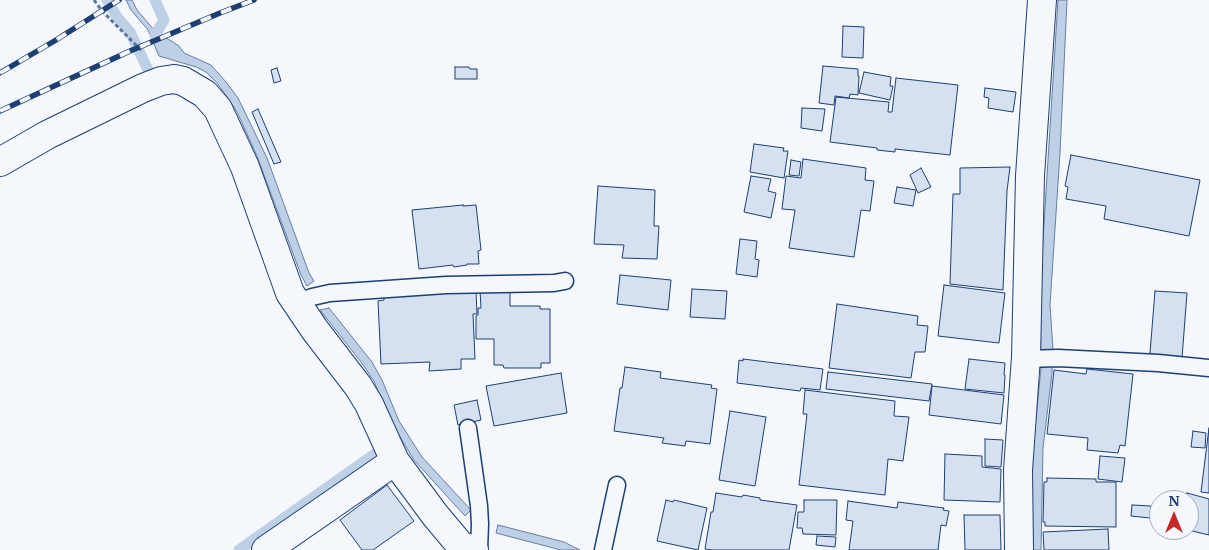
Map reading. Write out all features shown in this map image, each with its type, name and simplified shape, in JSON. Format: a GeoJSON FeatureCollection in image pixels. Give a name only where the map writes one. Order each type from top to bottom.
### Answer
{"type":"FeatureCollection","features":[{"type":"Feature","properties":{"kind":"street"},"geometry":{"type":"LineString","coordinates":[[1019,550],[1018,470],[1025,359],[1030,176],[1042,0]]}},
{"type":"Feature","properties":{"kind":"street"},"geometry":{"type":"LineString","coordinates":[[0,162],[47,135],[161,81],[170,79],[184,81],[205,94],[218,109],[245,167],[290,292],[358,386],[369,404],[395,461],[435,515],[461,546],[474,550]]}},
{"type":"Feature","properties":{"kind":"street"},"geometry":{"type":"LineString","coordinates":[[266,550],[395,461]]}},
{"type":"Feature","properties":{"kind":"lane"},"geometry":{"type":"LineString","coordinates":[[297,303],[330,292],[446,285],[554,283],[566,281]]}},
{"type":"Feature","properties":{"kind":"lane"},"geometry":{"type":"LineString","coordinates":[[1025,359],[1058,358],[1158,363],[1209,368]]}},
{"type":"Feature","properties":{"kind":"lane"},"geometry":{"type":"LineString","coordinates":[[468,428],[479,506],[478,550]]}},
{"type":"Feature","properties":{"kind":"lane"},"geometry":{"type":"LineString","coordinates":[[603,550],[617,485]]}},
{"type":"Feature","properties":{"kind":"path"},"geometry":{"type":"LineString","coordinates":[[94,0],[102,11],[170,79]]}},
{"type":"Feature","properties":{"kind":"water"},"geometry":{"type":"Polygon","coordinates":[[[126,0],[132,0],[137,10],[154,30],[179,46],[184,53],[211,65],[238,98],[267,158],[309,273],[314,281],[307,286],[301,275],[257,156],[237,112],[217,83],[206,72],[196,67],[159,56],[148,30],[131,10],[126,0]]]}},
{"type":"Feature","properties":{"kind":"water"},"geometry":{"type":"Polygon","coordinates":[[[1058,0],[1067,0],[1060,153],[1050,305],[1053,349],[1052,373],[1043,448],[1041,550],[1031,550],[1033,448],[1041,368],[1040,288],[1058,0]]]}},
{"type":"Feature","properties":{"kind":"water"},"geometry":{"type":"Polygon","coordinates":[[[329,308],[372,362],[382,380],[399,421],[422,457],[471,510],[465,516],[414,460],[389,419],[374,381],[320,310],[329,308]]]}},
{"type":"Feature","properties":{"kind":"water"},"geometry":{"type":"Polygon","coordinates":[[[498,525],[564,542],[580,550],[561,550],[496,533],[498,525]]]}},
{"type":"Feature","properties":{"kind":"building"},"geometry":{"type":"Polygon","coordinates":[[[843,26],[864,27],[863,58],[842,57],[843,26]]]}},
{"type":"Feature","properties":{"kind":"building"},"geometry":{"type":"Polygon","coordinates":[[[823,66],[858,69],[858,95],[850,94],[849,98],[835,96],[834,105],[819,103],[823,66]]]}},
{"type":"Feature","properties":{"kind":"building"},"geometry":{"type":"Polygon","coordinates":[[[455,67],[477,69],[477,79],[455,79],[455,67]]]}},
{"type":"Feature","properties":{"kind":"building"},"geometry":{"type":"Polygon","coordinates":[[[277,68],[281,81],[274,83],[271,70],[277,68]]]}},
{"type":"Feature","properties":{"kind":"building"},"geometry":{"type":"Polygon","coordinates":[[[864,72],[891,77],[890,86],[893,86],[890,100],[859,93],[864,72]]]}},
{"type":"Feature","properties":{"kind":"building"},"geometry":{"type":"Polygon","coordinates":[[[896,78],[958,85],[950,155],[895,149],[895,152],[830,142],[836,97],[889,102],[888,112],[892,112],[896,78]]]}},
{"type":"Feature","properties":{"kind":"building"},"geometry":{"type":"Polygon","coordinates":[[[985,88],[1016,92],[1013,112],[988,108],[989,98],[984,97],[985,88]]]}},
{"type":"Feature","properties":{"kind":"building"},"geometry":{"type":"Polygon","coordinates":[[[802,108],[825,109],[822,131],[801,128],[802,108]]]}},
{"type":"Feature","properties":{"kind":"building"},"geometry":{"type":"Polygon","coordinates":[[[258,109],[281,162],[274,164],[252,112],[258,109]]]}},
{"type":"Feature","properties":{"kind":"building"},"geometry":{"type":"Polygon","coordinates":[[[754,144],[784,148],[783,151],[788,151],[784,178],[750,172],[754,144]]]}},
{"type":"Feature","properties":{"kind":"building"},"geometry":{"type":"Polygon","coordinates":[[[1071,155],[1200,180],[1189,236],[1104,219],[1106,206],[1066,199],[1068,187],[1065,186],[1071,155]]]}},
{"type":"Feature","properties":{"kind":"building"},"geometry":{"type":"Polygon","coordinates":[[[803,159],[866,168],[865,180],[874,181],[870,211],[861,210],[854,257],[789,248],[795,210],[782,209],[786,176],[801,178],[803,159]]]}},
{"type":"Feature","properties":{"kind":"building"},"geometry":{"type":"Polygon","coordinates":[[[791,160],[801,162],[799,176],[789,175],[791,160]]]}},
{"type":"Feature","properties":{"kind":"building"},"geometry":{"type":"Polygon","coordinates":[[[1010,167],[1007,191],[1003,290],[950,284],[953,194],[960,194],[960,168],[1010,167]]]}},
{"type":"Feature","properties":{"kind":"building"},"geometry":{"type":"Polygon","coordinates":[[[921,168],[931,187],[918,193],[910,175],[921,168]]]}},
{"type":"Feature","properties":{"kind":"building"},"geometry":{"type":"Polygon","coordinates":[[[751,176],[771,179],[768,191],[776,193],[771,218],[744,212],[751,176]]]}},
{"type":"Feature","properties":{"kind":"building"},"geometry":{"type":"Polygon","coordinates":[[[598,186],[655,190],[654,226],[659,226],[657,259],[622,258],[624,245],[594,244],[598,186]]]}},
{"type":"Feature","properties":{"kind":"building"},"geometry":{"type":"Polygon","coordinates":[[[897,187],[916,190],[913,206],[894,203],[897,187]]]}},
{"type":"Feature","properties":{"kind":"building"},"geometry":{"type":"Polygon","coordinates":[[[476,205],[481,250],[478,251],[479,264],[419,269],[412,210],[476,205]]]}},
{"type":"Feature","properties":{"kind":"building"},"geometry":{"type":"Polygon","coordinates":[[[740,239],[757,241],[755,259],[759,260],[757,277],[736,274],[740,239]]]}},
{"type":"Feature","properties":{"kind":"building"},"geometry":{"type":"Polygon","coordinates":[[[620,275],[671,280],[668,310],[617,304],[620,275]]]}},
{"type":"Feature","properties":{"kind":"building"},"geometry":{"type":"Polygon","coordinates":[[[944,285],[1005,293],[999,343],[938,336],[944,285]]]}},
{"type":"Feature","properties":{"kind":"building"},"geometry":{"type":"Polygon","coordinates":[[[692,289],[727,291],[725,319],[690,317],[692,289]]]}},
{"type":"Feature","properties":{"kind":"building"},"geometry":{"type":"Polygon","coordinates":[[[480,290],[510,290],[510,306],[540,306],[540,309],[550,309],[550,363],[541,363],[541,368],[504,368],[503,365],[494,365],[494,339],[476,339],[476,316],[478,315],[478,308],[481,308],[480,290]]]}},
{"type":"Feature","properties":{"kind":"building"},"geometry":{"type":"Polygon","coordinates":[[[476,291],[477,314],[473,314],[475,359],[461,359],[461,369],[429,371],[430,362],[381,364],[378,301],[384,300],[384,296],[476,291]]]}},
{"type":"Feature","properties":{"kind":"building"},"geometry":{"type":"Polygon","coordinates":[[[1155,291],[1187,293],[1182,358],[1153,357],[1153,354],[1150,353],[1155,291]]]}},
{"type":"Feature","properties":{"kind":"building"},"geometry":{"type":"Polygon","coordinates":[[[837,304],[918,316],[917,325],[928,326],[925,352],[915,352],[911,378],[829,368],[837,304]]]}},
{"type":"Feature","properties":{"kind":"building"},"geometry":{"type":"Polygon","coordinates":[[[743,359],[823,369],[820,390],[801,388],[800,391],[737,383],[739,360],[743,361],[743,359]]]}},
{"type":"Feature","properties":{"kind":"building"},"geometry":{"type":"Polygon","coordinates":[[[969,359],[1005,363],[1004,393],[965,389],[969,359]]]}},
{"type":"Feature","properties":{"kind":"building"},"geometry":{"type":"Polygon","coordinates":[[[625,367],[661,372],[660,378],[712,385],[711,388],[717,389],[710,444],[686,441],[685,446],[662,443],[664,438],[614,431],[625,367]]]}},
{"type":"Feature","properties":{"kind":"building"},"geometry":{"type":"Polygon","coordinates":[[[1087,369],[1133,374],[1125,446],[1120,445],[1118,453],[1087,450],[1088,438],[1047,434],[1054,370],[1086,374],[1087,369]]]}},
{"type":"Feature","properties":{"kind":"building"},"geometry":{"type":"Polygon","coordinates":[[[828,372],[932,384],[929,401],[826,389],[828,372]]]}},
{"type":"Feature","properties":{"kind":"building"},"geometry":{"type":"Polygon","coordinates":[[[561,373],[567,413],[494,426],[486,386],[561,373]]]}},
{"type":"Feature","properties":{"kind":"building"},"geometry":{"type":"Polygon","coordinates":[[[932,386],[1004,395],[1001,424],[929,415],[932,386]]]}},
{"type":"Feature","properties":{"kind":"building"},"geometry":{"type":"Polygon","coordinates":[[[805,390],[895,401],[894,416],[909,417],[903,461],[888,459],[885,495],[799,485],[807,414],[803,414],[805,390]]]}},
{"type":"Feature","properties":{"kind":"building"},"geometry":{"type":"Polygon","coordinates":[[[477,400],[481,420],[458,425],[454,405],[477,400]]]}},
{"type":"Feature","properties":{"kind":"building"},"geometry":{"type":"Polygon","coordinates":[[[730,411],[766,417],[755,486],[719,480],[730,411]]]}},
{"type":"Feature","properties":{"kind":"building"},"geometry":{"type":"Polygon","coordinates":[[[1209,428],[1209,493],[1201,492],[1209,428]]]}},
{"type":"Feature","properties":{"kind":"building"},"geometry":{"type":"Polygon","coordinates":[[[1193,431],[1206,433],[1205,448],[1191,447],[1193,431]]]}},
{"type":"Feature","properties":{"kind":"building"},"geometry":{"type":"Polygon","coordinates":[[[985,439],[1003,440],[1001,467],[985,466],[985,439]]]}},
{"type":"Feature","properties":{"kind":"building"},"geometry":{"type":"Polygon","coordinates":[[[945,454],[982,456],[982,467],[1001,469],[1000,502],[944,500],[945,454]]]}},
{"type":"Feature","properties":{"kind":"building"},"geometry":{"type":"Polygon","coordinates":[[[1100,456],[1125,458],[1122,482],[1098,479],[1100,456]]]}},
{"type":"Feature","properties":{"kind":"building"},"geometry":{"type":"Polygon","coordinates":[[[1047,478],[1096,479],[1096,482],[1116,482],[1116,527],[1045,526],[1045,522],[1043,522],[1044,482],[1047,482],[1047,478]]]}},
{"type":"Feature","properties":{"kind":"building"},"geometry":{"type":"Polygon","coordinates":[[[387,485],[414,521],[373,550],[362,550],[340,520],[387,485]]]}},
{"type":"Feature","properties":{"kind":"building"},"geometry":{"type":"Polygon","coordinates":[[[716,493],[742,497],[743,495],[760,498],[760,500],[797,505],[789,550],[705,549],[716,493]]]}},
{"type":"Feature","properties":{"kind":"building"},"geometry":{"type":"Polygon","coordinates":[[[1199,496],[1209,499],[1209,535],[1199,533],[1199,496]]]}},
{"type":"Feature","properties":{"kind":"building"},"geometry":{"type":"Polygon","coordinates":[[[666,500],[673,502],[674,500],[707,508],[698,550],[657,541],[666,500]]]}},
{"type":"Feature","properties":{"kind":"building"},"geometry":{"type":"Polygon","coordinates":[[[804,500],[837,500],[836,535],[803,534],[802,528],[797,528],[798,512],[804,512],[804,500]]]}},
{"type":"Feature","properties":{"kind":"building"},"geometry":{"type":"Polygon","coordinates":[[[848,501],[897,508],[898,502],[944,508],[943,510],[949,511],[946,526],[941,525],[938,550],[849,550],[853,521],[846,520],[848,501]]]}},
{"type":"Feature","properties":{"kind":"building"},"geometry":{"type":"Polygon","coordinates":[[[1132,505],[1149,506],[1149,518],[1131,516],[1132,505]]]}},
{"type":"Feature","properties":{"kind":"building"},"geometry":{"type":"Polygon","coordinates":[[[964,515],[1000,515],[1001,550],[965,550],[964,515]]]}},
{"type":"Feature","properties":{"kind":"building"},"geometry":{"type":"Polygon","coordinates":[[[1108,529],[1109,550],[1044,550],[1043,532],[1108,529]]]}},
{"type":"Feature","properties":{"kind":"building"},"geometry":{"type":"Polygon","coordinates":[[[817,536],[836,537],[835,547],[816,545],[817,536]]]}},
{"type":"Feature","properties":{"kind":"waterway"},"geometry":{"type":"LineString","coordinates":[[107,0],[117,17],[130,32],[151,76],[142,80]]}},
{"type":"Feature","properties":{"kind":"waterway"},"geometry":{"type":"LineString","coordinates":[[155,0],[164,20],[155,35]]}},
{"type":"Feature","properties":{"kind":"waterway"},"geometry":{"type":"LineString","coordinates":[[239,550],[389,444]]}},
{"type":"Feature","properties":{"kind":"railway"},"geometry":{"type":"LineString","coordinates":[[0,73],[119,0]]}},
{"type":"Feature","properties":{"kind":"railway"},"geometry":{"type":"LineString","coordinates":[[0,111],[130,51],[254,0]]}}]}
